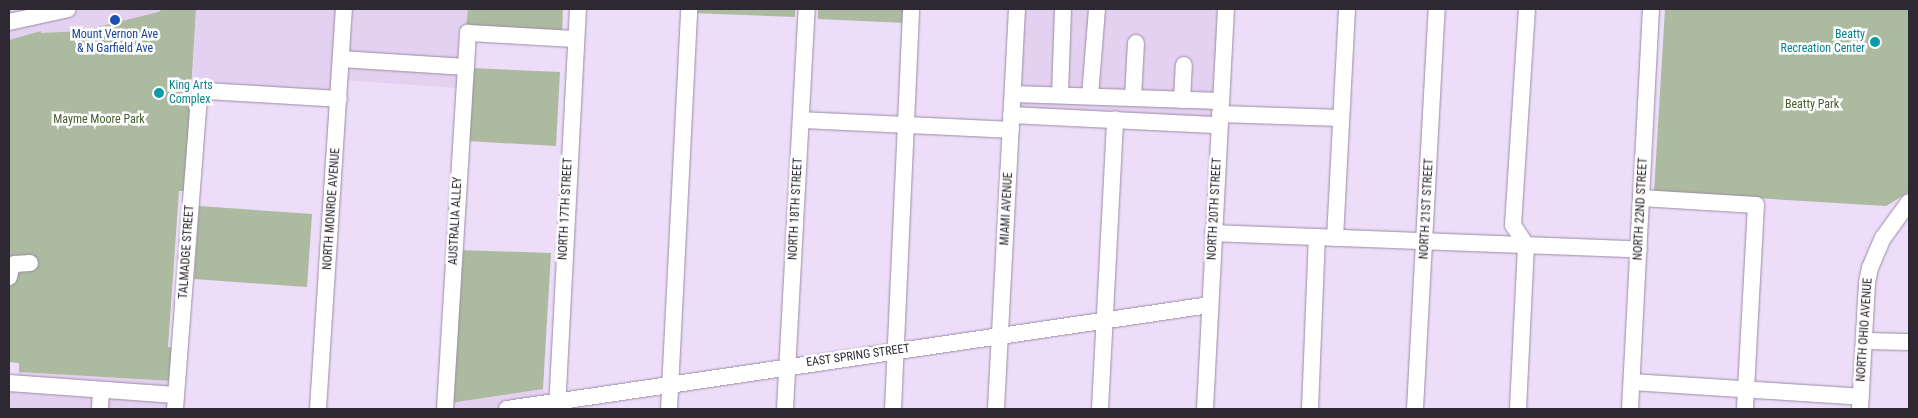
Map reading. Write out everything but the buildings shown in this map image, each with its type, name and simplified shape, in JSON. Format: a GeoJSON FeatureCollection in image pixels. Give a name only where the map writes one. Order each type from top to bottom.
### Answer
{"type":"FeatureCollection","features":[{"type":"Feature","properties":{"kind":"street"},"geometry":{"type":"LineString","coordinates":[[9,22],[68,9]]}},
{"type":"Feature","properties":{"kind":"street","name":"NORTH MONROE AVENUE"},"geometry":{"type":"LineString","coordinates":[[318,409],[344,9]]}},
{"type":"Feature","properties":{"kind":"street","name":"NORTH 17TH STREET"},"geometry":{"type":"LineString","coordinates":[[557,406],[578,9]]}},
{"type":"Feature","properties":{"kind":"street"},"geometry":{"type":"LineString","coordinates":[[669,409],[689,9]]}},
{"type":"Feature","properties":{"kind":"street","name":"NORTH 18TH STREET"},"geometry":{"type":"LineString","coordinates":[[785,409],[807,9]]}},
{"type":"Feature","properties":{"kind":"street"},"geometry":{"type":"LineString","coordinates":[[893,409],[912,9]]}},
{"type":"Feature","properties":{"kind":"street","name":"MIAMI AVENUE"},"geometry":{"type":"LineString","coordinates":[[996,409],[1017,9]]}},
{"type":"Feature","properties":{"kind":"street"},"geometry":{"type":"LineString","coordinates":[[1060,95],[1063,9]]}},
{"type":"Feature","properties":{"kind":"street"},"geometry":{"type":"LineString","coordinates":[[1090,96],[1097,9]]}},
{"type":"Feature","properties":{"kind":"street","name":"NORTH 20TH STREET"},"geometry":{"type":"LineString","coordinates":[[1205,409],[1226,9]]}},
{"type":"Feature","properties":{"kind":"street"},"geometry":{"type":"LineString","coordinates":[[1335,238],[1347,9]]}},
{"type":"Feature","properties":{"kind":"street","name":"NORTH 21ST STREET"},"geometry":{"type":"LineString","coordinates":[[1415,409],[1437,9]]}},
{"type":"Feature","properties":{"kind":"street"},"geometry":{"type":"LineString","coordinates":[[1518,409],[1526,245],[1513,225],[1527,9]]}},
{"type":"Feature","properties":{"kind":"street","name":"NORTH 22ND STREET"},"geometry":{"type":"LineString","coordinates":[[1630,409],[1651,9]]}},
{"type":"Feature","properties":{"kind":"street","name":"AUSTRALIA ALLEY"},"geometry":{"type":"LineString","coordinates":[[445,409],[468,33],[575,40]]}},
{"type":"Feature","properties":{"kind":"street"},"geometry":{"type":"LineString","coordinates":[[1133,98],[1136,43]]}},
{"type":"Feature","properties":{"kind":"street"},"geometry":{"type":"LineString","coordinates":[[341,59],[466,67]]}},
{"type":"Feature","properties":{"kind":"street"},"geometry":{"type":"LineString","coordinates":[[1182,100],[1184,65]]}},
{"type":"Feature","properties":{"kind":"street","name":"TALMADGE STREET"},"geometry":{"type":"LineString","coordinates":[[175,402],[199,96],[206,91],[339,99]]}},
{"type":"Feature","properties":{"kind":"street"},"geometry":{"type":"LineString","coordinates":[[1013,94],[1182,100],[1220,113]]}},
{"type":"Feature","properties":{"kind":"street"},"geometry":{"type":"LineString","coordinates":[[801,120],[908,124],[1115,119],[1220,113],[1341,118]]}},
{"type":"Feature","properties":{"kind":"street"},"geometry":{"type":"LineString","coordinates":[[1100,409],[1115,119]]}},
{"type":"Feature","properties":{"kind":"street"},"geometry":{"type":"LineString","coordinates":[[1641,198],[1756,204],[1745,409]]}},
{"type":"Feature","properties":{"kind":"street","name":"NORTH OHIO AVENUE"},"geometry":{"type":"LineString","coordinates":[[1861,403],[1867,283],[1870,268],[1883,238],[1904,217],[1909,202]]}},
{"type":"Feature","properties":{"kind":"street"},"geometry":{"type":"LineString","coordinates":[[1213,234],[1639,249]]}},
{"type":"Feature","properties":{"kind":"street"},"geometry":{"type":"LineString","coordinates":[[1310,409],[1316,237]]}},
{"type":"Feature","properties":{"kind":"street"},"geometry":{"type":"LineString","coordinates":[[9,276],[11,268],[16,264],[30,263]]}},
{"type":"Feature","properties":{"kind":"street","name":"EAST SPRING STREET"},"geometry":{"type":"LineString","coordinates":[[507,409],[557,406],[670,384],[1210,305]]}},
{"type":"Feature","properties":{"kind":"street"},"geometry":{"type":"LineString","coordinates":[[1864,341],[1909,342]]}},
{"type":"Feature","properties":{"kind":"street"},"geometry":{"type":"LineString","coordinates":[[9,382],[101,390],[175,402]]}},
{"type":"Feature","properties":{"kind":"street"},"geometry":{"type":"LineString","coordinates":[[1632,382],[1746,390],[1861,403]]}},
{"type":"Feature","properties":{"kind":"street"},"geometry":{"type":"LineString","coordinates":[[100,409],[101,390]]}},
{"type":"Feature","properties":{"kind":"shaded area"},"geometry":{"type":"Polygon","coordinates":[[[9,9],[163,9],[158,12],[82,31],[41,33],[41,31],[9,40],[9,9]]]}},
{"type":"Feature","properties":{"kind":"shaded area"},"geometry":{"type":"Polygon","coordinates":[[[196,9],[468,9],[466,28],[470,89],[342,80],[341,99],[192,87],[196,9]]]}},
{"type":"Feature","properties":{"kind":"shaded area"},"geometry":{"type":"Polygon","coordinates":[[[1019,9],[1227,9],[1221,125],[1012,115],[1019,9]]]}},
{"type":"Feature","properties":{"kind":"shaded area"},"geometry":{"type":"Polygon","coordinates":[[[19,372],[172,381],[177,409],[9,409],[9,386],[19,372]]]}},
{"type":"Feature","properties":{"kind":"shaded area"},"geometry":{"type":"Polygon","coordinates":[[[543,389],[558,404],[558,409],[447,409],[450,403],[543,389]]]}},
{"type":"Feature","properties":{"kind":"green space","name":"Mayme Moore Park"},"geometry":{"type":"Polygon","coordinates":[[[163,9],[196,9],[185,191],[179,191],[168,347],[174,347],[172,381],[19,372],[19,363],[9,362],[9,40],[41,31],[41,33],[82,31],[158,12],[163,9]]]}},
{"type":"Feature","properties":{"kind":"green space"},"geometry":{"type":"Polygon","coordinates":[[[468,9],[563,9],[562,33],[466,28],[468,9]]]}},
{"type":"Feature","properties":{"kind":"green space"},"geometry":{"type":"Polygon","coordinates":[[[693,9],[795,9],[795,17],[692,13],[693,9]]]}},
{"type":"Feature","properties":{"kind":"green space"},"geometry":{"type":"Polygon","coordinates":[[[818,9],[907,9],[906,23],[818,19],[818,9]]]}},
{"type":"Feature","properties":{"kind":"green space","name":"Beatty Park"},"geometry":{"type":"Polygon","coordinates":[[[1665,9],[1909,9],[1909,192],[1886,206],[1654,192],[1665,9]]]}},
{"type":"Feature","properties":{"kind":"green space"},"geometry":{"type":"Polygon","coordinates":[[[471,68],[560,72],[556,146],[467,141],[471,68]]]}},
{"type":"Feature","properties":{"kind":"green space"},"geometry":{"type":"Polygon","coordinates":[[[199,206],[312,214],[307,287],[194,279],[199,206]]]}},
{"type":"Feature","properties":{"kind":"green space"},"geometry":{"type":"Polygon","coordinates":[[[458,250],[551,253],[543,389],[450,403],[458,250]]]}},
{"type":"Feature","properties":{"kind":"place","name":"Mount Vernon Ave & N Garfield Ave"},"geometry":{"type":"Point","coordinates":[115,20]}},
{"type":"Feature","properties":{"kind":"place","name":"Beatty Recreation Center"},"geometry":{"type":"Point","coordinates":[1875,42]}},
{"type":"Feature","properties":{"kind":"place","name":"King Arts Complex"},"geometry":{"type":"Point","coordinates":[159,93]}}]}
